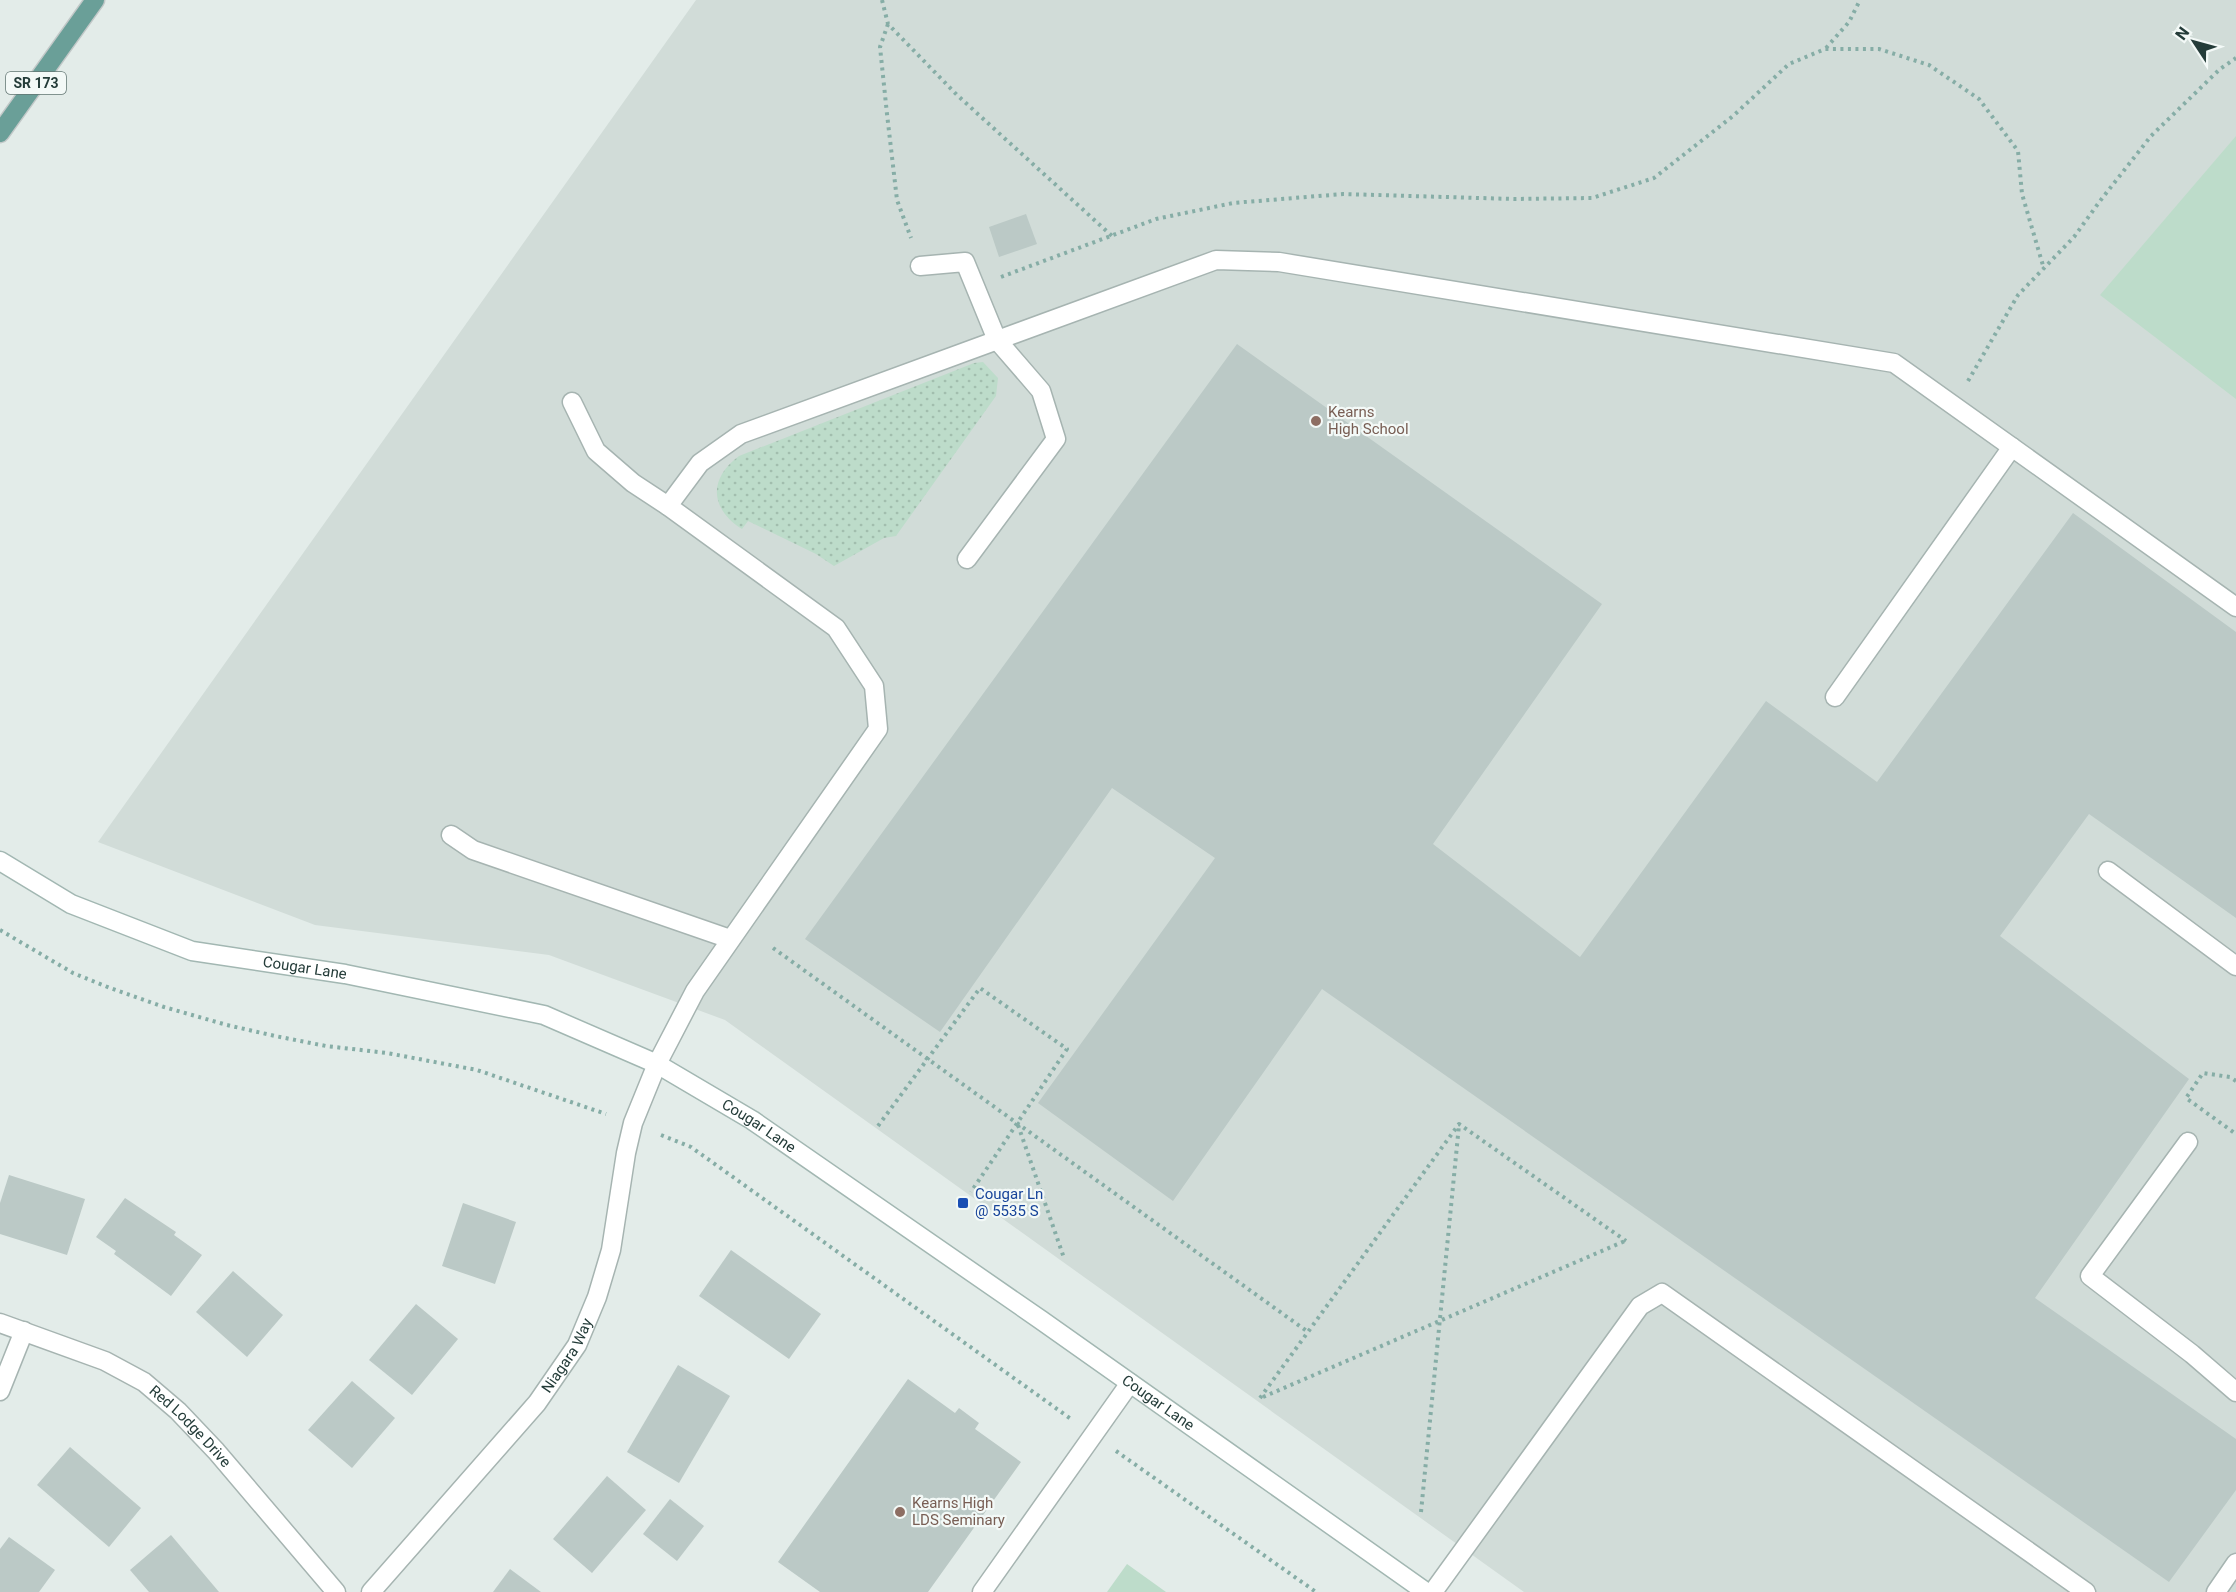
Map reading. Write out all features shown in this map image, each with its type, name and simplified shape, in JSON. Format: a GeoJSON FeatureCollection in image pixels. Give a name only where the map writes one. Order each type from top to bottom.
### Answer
{"type":"FeatureCollection","features":[{"type":"Feature","properties":{"kind":"main road","name":"SR 173"},"geometry":{"type":"LineString","coordinates":[[0,133],[96,0]]}},
{"type":"Feature","properties":{"kind":"main road"},"geometry":{"type":"LineString","coordinates":[[668,506],[700,463],[741,434],[1216,260],[1279,262],[1894,363],[2236,607]]}},
{"type":"Feature","properties":{"kind":"main road"},"geometry":{"type":"LineString","coordinates":[[920,266],[965,262],[997,340],[1041,391],[1056,439],[967,559]]}},
{"type":"Feature","properties":{"kind":"main road","name":"Niagara Way"},"geometry":{"type":"LineString","coordinates":[[371,1592],[537,1403],[577,1345],[597,1297],[611,1250],[626,1153],[633,1124],[657,1064],[695,992],[878,729],[874,686],[836,627],[633,483],[596,451],[572,402]]}},
{"type":"Feature","properties":{"kind":"main road"},"geometry":{"type":"LineString","coordinates":[[1835,697],[2012,447]]}},
{"type":"Feature","properties":{"kind":"main road"},"geometry":{"type":"LineString","coordinates":[[451,835],[473,850],[730,939]]}},
{"type":"Feature","properties":{"kind":"main road","name":"Cougar Lane"},"geometry":{"type":"LineString","coordinates":[[0,861],[71,904],[192,951],[345,975],[544,1015],[657,1064],[752,1120],[1426,1592]]}},
{"type":"Feature","properties":{"kind":"main road"},"geometry":{"type":"LineString","coordinates":[[2108,871],[2236,966]]}},
{"type":"Feature","properties":{"kind":"main road"},"geometry":{"type":"LineString","coordinates":[[2188,1142],[2090,1276],[2192,1354],[2236,1392]]}},
{"type":"Feature","properties":{"kind":"main road"},"geometry":{"type":"LineString","coordinates":[[1432,1592],[1640,1306],[1662,1293],[2085,1592]]}},
{"type":"Feature","properties":{"kind":"main road","name":"Red Lodge Drive"},"geometry":{"type":"LineString","coordinates":[[0,1323],[105,1361],[144,1382],[170,1404],[216,1451],[336,1592]]}},
{"type":"Feature","properties":{"kind":"main road"},"geometry":{"type":"LineString","coordinates":[[0,1391],[24,1331]]}},
{"type":"Feature","properties":{"kind":"main road"},"geometry":{"type":"LineString","coordinates":[[981,1592],[1130,1383]]}},
{"type":"Feature","properties":{"kind":"main road"},"geometry":{"type":"LineString","coordinates":[[2216,1592],[2236,1563]]}},
{"type":"Feature","properties":{"kind":"path"},"geometry":{"type":"LineString","coordinates":[[882,0],[888,24],[965,102],[1112,236]]}},
{"type":"Feature","properties":{"kind":"path"},"geometry":{"type":"LineString","coordinates":[[1825,49],[1849,22],[1860,0]]}},
{"type":"Feature","properties":{"kind":"path"},"geometry":{"type":"LineString","coordinates":[[888,24],[880,46],[897,200],[920,266]]}},
{"type":"Feature","properties":{"kind":"path"},"geometry":{"type":"LineString","coordinates":[[975,286],[1156,219],[1233,203],[1343,194],[1514,199],[1592,198],[1654,178],[1733,116],[1789,64],[1825,49],[1879,49],[1929,65],[1979,99],[2018,152],[2022,194],[2044,269]]}},
{"type":"Feature","properties":{"kind":"path"},"geometry":{"type":"LineString","coordinates":[[1953,404],[2018,295],[2074,237],[2151,136],[2220,69],[2236,58]]}},
{"type":"Feature","properties":{"kind":"path"},"geometry":{"type":"LineString","coordinates":[[0,930],[74,973],[164,1007],[227,1025],[306,1042],[459,1066],[532,1089]]}},
{"type":"Feature","properties":{"kind":"path"},"geometry":{"type":"LineString","coordinates":[[773,948],[1308,1332]]}},
{"type":"Feature","properties":{"kind":"path"},"geometry":{"type":"LineString","coordinates":[[878,1126],[980,988],[1068,1049],[970,1192]]}},
{"type":"Feature","properties":{"kind":"path"},"geometry":{"type":"LineString","coordinates":[[2236,1081],[2230,1077],[2203,1073],[2186,1098],[2236,1134]]}},
{"type":"Feature","properties":{"kind":"path"},"geometry":{"type":"LineString","coordinates":[[1017,1124],[1064,1258]]}},
{"type":"Feature","properties":{"kind":"path"},"geometry":{"type":"LineString","coordinates":[[1459,1124],[1626,1240],[1260,1398],[1308,1332],[1459,1124]]}},
{"type":"Feature","properties":{"kind":"path"},"geometry":{"type":"LineString","coordinates":[[1420,1512],[1459,1124]]}},
{"type":"Feature","properties":{"kind":"path"},"geometry":{"type":"LineString","coordinates":[[691,1147],[1316,1592]]}},
{"type":"Feature","properties":{"kind":"shaded area","name":"Kearns High School"},"geometry":{"type":"Polygon","coordinates":[[[696,0],[2236,0],[2236,1592],[1524,1592],[725,1020],[549,955],[315,925],[98,842],[696,0]]]}},
{"type":"Feature","properties":{"kind":"green space"},"geometry":{"type":"Polygon","coordinates":[[[2236,136],[2236,399],[2100,295],[2236,136]]]}},
{"type":"Feature","properties":{"kind":"green space"},"geometry":{"type":"Polygon","coordinates":[[[983,362],[998,378],[996,396],[896,536],[884,538],[834,566],[816,554],[748,521],[742,529],[724,512],[717,494],[718,484],[722,474],[739,456],[974,363],[983,362]]]}},
{"type":"Feature","properties":{"kind":"green space"},"geometry":{"type":"Polygon","coordinates":[[[1127,1564],[1166,1592],[1107,1592],[1127,1564]]]}},
{"type":"Feature","properties":{"kind":"building"},"geometry":{"type":"Polygon","coordinates":[[[1026,214],[1037,244],[999,257],[989,227],[1026,214]]]}},
{"type":"Feature","properties":{"kind":"building"},"geometry":{"type":"Polygon","coordinates":[[[1237,344],[1602,604],[1433,844],[1580,957],[1766,701],[1877,782],[2073,513],[2236,632],[2236,918],[2089,814],[2000,936],[2189,1079],[2035,1298],[2236,1439],[2236,1490],[2169,1582],[1322,989],[1173,1201],[1038,1103],[1215,858],[1112,788],[940,1032],[805,939],[1237,344]]]}},
{"type":"Feature","properties":{"kind":"building"},"geometry":{"type":"Polygon","coordinates":[[[9,1175],[85,1199],[67,1255],[0,1234],[0,1203],[9,1175]]]}},
{"type":"Feature","properties":{"kind":"building"},"geometry":{"type":"Polygon","coordinates":[[[125,1198],[176,1232],[174,1235],[202,1255],[171,1296],[114,1254],[116,1251],[96,1237],[125,1198]]]}},
{"type":"Feature","properties":{"kind":"building"},"geometry":{"type":"Polygon","coordinates":[[[463,1203],[516,1222],[495,1284],[442,1266],[463,1203]]]}},
{"type":"Feature","properties":{"kind":"building"},"geometry":{"type":"Polygon","coordinates":[[[731,1250],[821,1314],[789,1359],[699,1296],[731,1250]]]}},
{"type":"Feature","properties":{"kind":"building"},"geometry":{"type":"Polygon","coordinates":[[[233,1271],[283,1315],[247,1357],[196,1312],[233,1271]]]}},
{"type":"Feature","properties":{"kind":"building"},"geometry":{"type":"Polygon","coordinates":[[[416,1304],[458,1339],[412,1395],[369,1360],[416,1304]]]}},
{"type":"Feature","properties":{"kind":"building"},"geometry":{"type":"Polygon","coordinates":[[[678,1365],[730,1396],[679,1483],[627,1452],[678,1365]]]}},
{"type":"Feature","properties":{"kind":"building","name":"Kearns High LDS Seminary"},"geometry":{"type":"Polygon","coordinates":[[[908,1379],[955,1413],[959,1408],[979,1423],[975,1429],[1021,1462],[928,1592],[820,1592],[778,1562],[908,1379]]]}},
{"type":"Feature","properties":{"kind":"building"},"geometry":{"type":"Polygon","coordinates":[[[352,1381],[395,1418],[352,1468],[308,1430],[352,1381]]]}},
{"type":"Feature","properties":{"kind":"building"},"geometry":{"type":"Polygon","coordinates":[[[70,1447],[141,1508],[109,1547],[37,1485],[70,1447]]]}},
{"type":"Feature","properties":{"kind":"building"},"geometry":{"type":"Polygon","coordinates":[[[607,1476],[646,1510],[592,1573],[553,1539],[607,1476]]]}},
{"type":"Feature","properties":{"kind":"building"},"geometry":{"type":"Polygon","coordinates":[[[670,1499],[704,1526],[677,1561],[643,1534],[670,1499]]]}},
{"type":"Feature","properties":{"kind":"building"},"geometry":{"type":"Polygon","coordinates":[[[171,1535],[219,1592],[149,1592],[130,1570],[171,1535]]]}},
{"type":"Feature","properties":{"kind":"building"},"geometry":{"type":"Polygon","coordinates":[[[9,1537],[55,1570],[39,1592],[0,1592],[0,1549],[9,1537]]]}},
{"type":"Feature","properties":{"kind":"building"},"geometry":{"type":"Polygon","coordinates":[[[510,1569],[541,1592],[493,1592],[510,1569]]]}},
{"type":"Feature","properties":{"kind":"place","name":"Kearns High School"},"geometry":{"type":"Point","coordinates":[1316,421]}},
{"type":"Feature","properties":{"kind":"place","name":"Cougar Ln @ 5535 S"},"geometry":{"type":"Point","coordinates":[963,1203]}},
{"type":"Feature","properties":{"kind":"place","name":"Kearns High LDS Seminary"},"geometry":{"type":"Point","coordinates":[900,1512]}}]}
